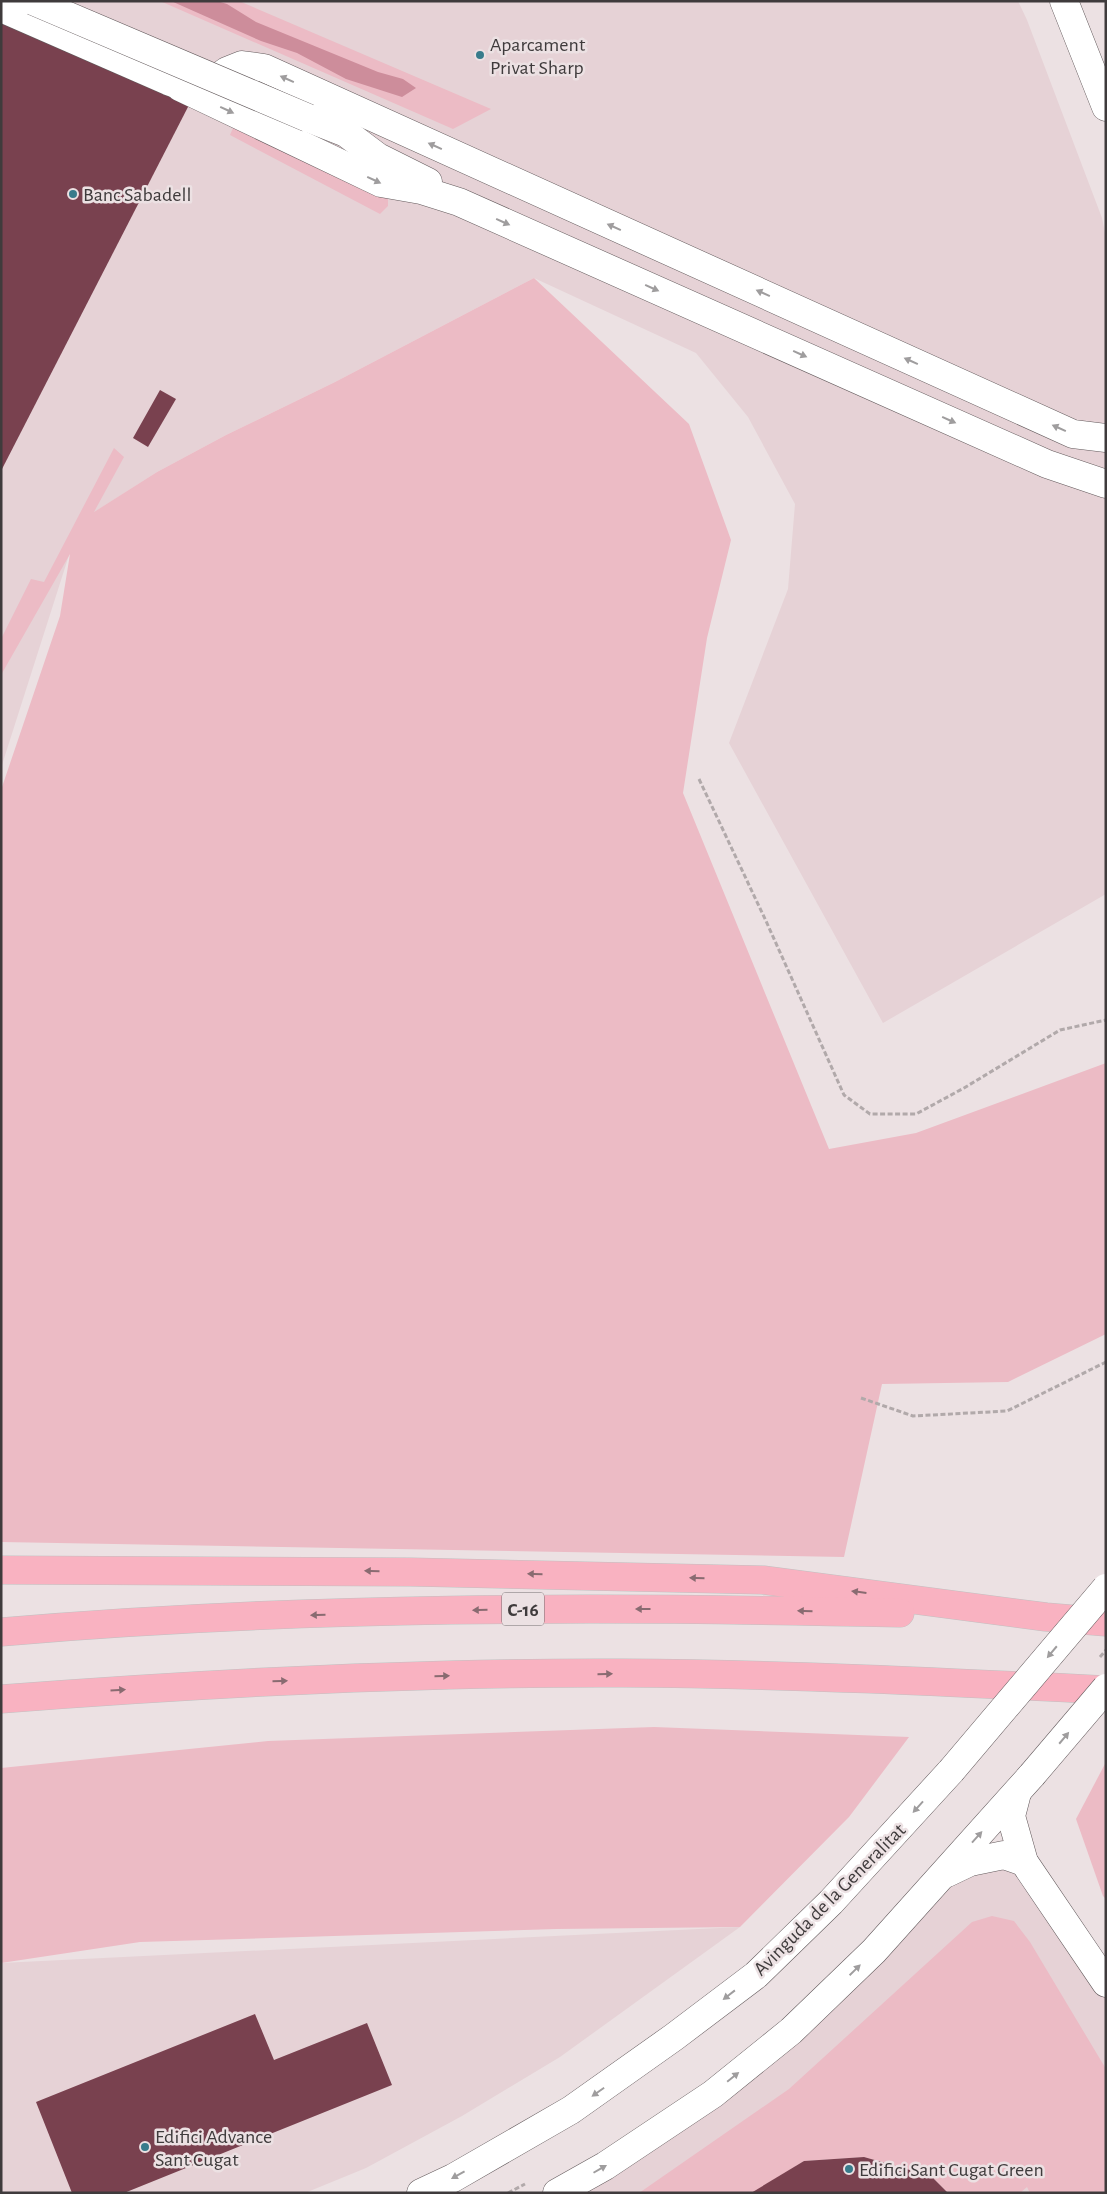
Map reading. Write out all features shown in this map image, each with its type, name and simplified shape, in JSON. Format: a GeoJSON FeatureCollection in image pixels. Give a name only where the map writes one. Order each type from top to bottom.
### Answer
{"type":"FeatureCollection","features":[{"type":"Feature","properties":{"kind":"highway"},"geometry":{"type":"LineString","coordinates":[[1,1570],[411,1572],[763,1580],[1046,1617]]}},
{"type":"Feature","properties":{"kind":"highway","name":"C-16"},"geometry":{"type":"LineString","coordinates":[[1,1632],[212,1619],[396,1612],[555,1609],[756,1610],[1046,1617],[1106,1622]]}},
{"type":"Feature","properties":{"kind":"highway"},"geometry":{"type":"LineString","coordinates":[[1,1699],[253,1682],[623,1673],[896,1679],[1106,1689]]}},
{"type":"Feature","properties":{"kind":"highway"},"geometry":{"type":"LineString","coordinates":[[1,1709],[69,1694]]}},
{"type":"Feature","properties":{"kind":"street"},"geometry":{"type":"LineString","coordinates":[[33,1],[346,133],[378,157],[427,181],[459,202]]}},
{"type":"Feature","properties":{"kind":"street"},"geometry":{"type":"LineString","coordinates":[[1064,1],[1106,107]]}},
{"type":"Feature","properties":{"kind":"street"},"geometry":{"type":"LineString","coordinates":[[1,8],[168,81],[381,183],[421,190],[459,202],[1047,464],[1106,484]]}},
{"type":"Feature","properties":{"kind":"street"},"geometry":{"type":"LineString","coordinates":[[168,81],[190,89],[206,86],[227,71],[242,65],[264,68],[1073,434],[1106,438]]}},
{"type":"Feature","properties":{"kind":"street","name":"Avinguda de la Generalitat"},"geometry":{"type":"LineString","coordinates":[[421,2193],[453,2178],[571,2110],[674,2037],[756,1974],[831,1902],[951,1771],[1106,1588]]}},
{"type":"Feature","properties":{"kind":"street"},"geometry":{"type":"LineString","coordinates":[[557,2193],[605,2166],[713,2094],[790,2031],[874,1951],[1024,1784],[1106,1689]]}},
{"type":"Feature","properties":{"kind":"street"},"geometry":{"type":"LineString","coordinates":[[1024,1784],[1011,1816],[1024,1862],[1106,1983]]}},
{"type":"Feature","properties":{"kind":"street"},"geometry":{"type":"LineString","coordinates":[[941,1876],[970,1862],[1004,1854],[1024,1862]]}},
{"type":"Feature","properties":{"kind":"path"},"geometry":{"type":"LineString","coordinates":[[698,780],[766,921],[844,1095],[870,1114],[916,1114],[964,1088],[1060,1030],[1106,1020]]}},
{"type":"Feature","properties":{"kind":"path"},"geometry":{"type":"LineString","coordinates":[[861,1398],[912,1416],[1007,1410],[1106,1362]]}},
{"type":"Feature","properties":{"kind":"shaded area"},"geometry":{"type":"Polygon","coordinates":[[[1,1],[1018,1],[1027,20],[1102,218],[1106,238],[1106,894],[883,1023],[729,743],[788,589],[795,504],[748,417],[696,353],[534,278],[335,382],[226,435],[157,472],[93,513],[70,552],[1,768],[1,1]]]}},
{"type":"Feature","properties":{"kind":"shaded area"},"geometry":{"type":"Polygon","coordinates":[[[160,1],[239,1],[491,109],[453,129],[160,1]]]}},
{"type":"Feature","properties":{"kind":"shaded area"},"geometry":{"type":"Polygon","coordinates":[[[171,1],[217,1],[227,4],[256,22],[378,72],[403,79],[416,88],[402,97],[346,79],[297,53],[261,41],[171,1]]]}},
{"type":"Feature","properties":{"kind":"shaded area"},"geometry":{"type":"Polygon","coordinates":[[[235,123],[388,196],[388,206],[380,214],[230,135],[235,123]]]}},
{"type":"Feature","properties":{"kind":"shaded area"},"geometry":{"type":"Polygon","coordinates":[[[534,278],[689,424],[731,540],[707,638],[683,793],[829,1149],[916,1133],[1106,1063],[1106,1334],[1008,1382],[882,1384],[844,1557],[1,1542],[1,790],[60,616],[70,554],[1,675],[1,639],[31,579],[44,582],[114,448],[124,457],[94,512],[157,472],[226,435],[335,382],[534,278]]]}},
{"type":"Feature","properties":{"kind":"shaded area"},"geometry":{"type":"Polygon","coordinates":[[[654,1727],[909,1737],[849,1817],[740,1927],[556,1929],[140,1942],[1,1963],[1,1768],[268,1741],[654,1727]]]}},
{"type":"Feature","properties":{"kind":"shaded area"},"geometry":{"type":"Polygon","coordinates":[[[1106,1762],[1106,1899],[1103,1896],[1076,1819],[1106,1762]]]}},
{"type":"Feature","properties":{"kind":"shaded area"},"geometry":{"type":"Polygon","coordinates":[[[1004,1855],[1106,1983],[1106,2193],[557,2193],[713,2094],[941,1876],[1004,1855]]]}},
{"type":"Feature","properties":{"kind":"shaded area"},"geometry":{"type":"Polygon","coordinates":[[[992,1916],[1014,1921],[1030,1942],[1106,2069],[1106,2193],[1030,2193],[1027,2187],[1020,2193],[948,2193],[931,2176],[864,2157],[804,2161],[753,2193],[639,2193],[789,2089],[972,1922],[992,1916]]]}},
{"type":"Feature","properties":{"kind":"shaded area"},"geometry":{"type":"Polygon","coordinates":[[[740,1927],[560,2057],[462,2116],[366,2168],[305,2193],[1,2193],[1,1963],[740,1927]]]}},
{"type":"Feature","properties":{"kind":"building","name":"Banc Sabadell"},"geometry":{"type":"Polygon","coordinates":[[[1,19],[189,105],[1,471],[1,19]]]}},
{"type":"Feature","properties":{"kind":"building"},"geometry":{"type":"Polygon","coordinates":[[[160,390],[176,399],[148,447],[133,438],[160,390]]]}},
{"type":"Feature","properties":{"kind":"building","name":"Edifici Advance Sant Cugat"},"geometry":{"type":"Polygon","coordinates":[[[255,2014],[274,2060],[367,2023],[392,2085],[124,2193],[72,2193],[36,2102],[255,2014]]]}},
{"type":"Feature","properties":{"kind":"building","name":"Edifici Sant Cugat Green"},"geometry":{"type":"Polygon","coordinates":[[[864,2157],[931,2176],[948,2193],[751,2193],[804,2161],[864,2157]]]}},
{"type":"Feature","properties":{"kind":"place","name":"Aparcament Privat Sharp"},"geometry":{"type":"Point","coordinates":[480,55]}},
{"type":"Feature","properties":{"kind":"place","name":"Banc Sabadell"},"geometry":{"type":"Point","coordinates":[73,194]}},
{"type":"Feature","properties":{"kind":"place","name":"Edifici Advance Sant Cugat"},"geometry":{"type":"Point","coordinates":[145,2147]}},
{"type":"Feature","properties":{"kind":"place","name":"Edifici Sant Cugat Green"},"geometry":{"type":"Point","coordinates":[849,2169]}}]}
